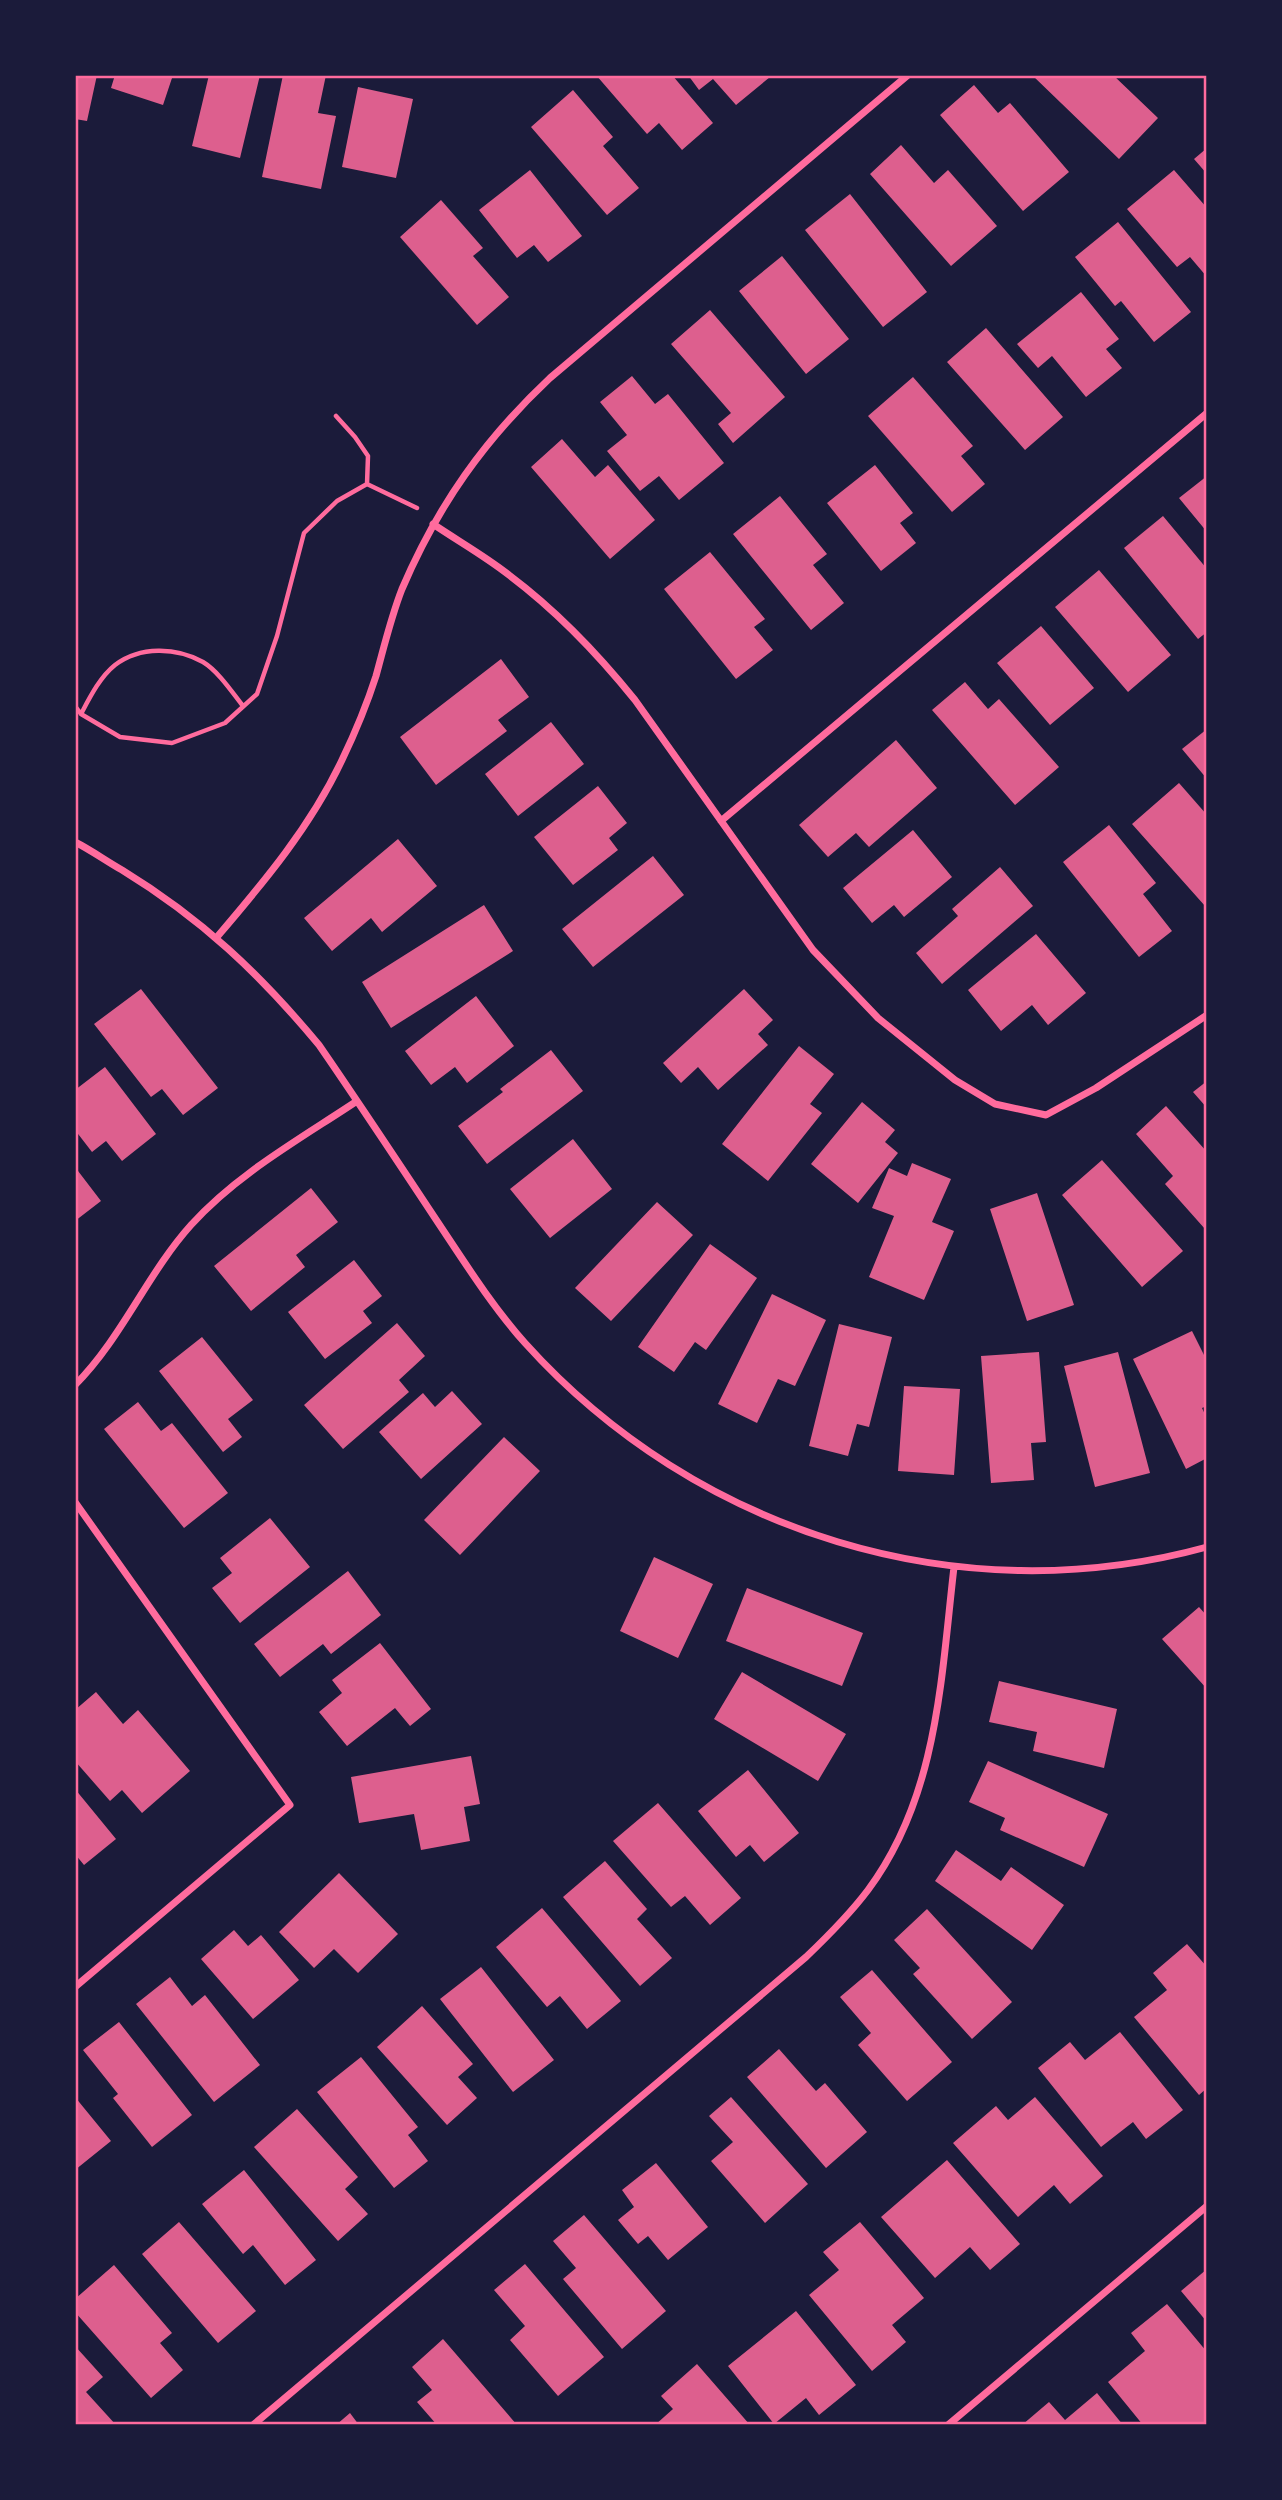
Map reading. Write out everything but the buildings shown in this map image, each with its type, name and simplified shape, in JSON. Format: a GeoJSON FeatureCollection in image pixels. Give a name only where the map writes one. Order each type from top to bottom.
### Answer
{"type":"FeatureCollection","features":[{"type":"Feature","properties":{"kind":"street"},"geometry":{"type":"LineString","coordinates":[[216,937],[298,837],[342,761],[374,680],[401,592],[435,521],[457,483],[485,445],[525,401],[908,75]]}},
{"type":"Feature","properties":{"kind":"street"},"geometry":{"type":"LineString","coordinates":[[721,821],[1207,413]]}},
{"type":"Feature","properties":{"kind":"street"},"geometry":{"type":"LineString","coordinates":[[435,521],[509,574],[576,632],[635,700],[814,950],[878,1018],[955,1080],[995,1104],[1046,1115],[1096,1088],[1207,1015]]}},
{"type":"Feature","properties":{"kind":"street"},"geometry":{"type":"LineString","coordinates":[[75,842],[166,897],[216,937],[287,1007],[319,1045],[495,1307],[559,1378],[593,1410],[669,1466],[751,1511],[839,1544],[954,1567],[1048,1571],[1142,1562],[1207,1547]]}},
{"type":"Feature","properties":{"kind":"street"},"geometry":{"type":"LineString","coordinates":[[75,1385],[114,1339],[163,1260],[191,1224],[225,1192],[262,1164],[357,1101]]}},
{"type":"Feature","properties":{"kind":"street"},"geometry":{"type":"LineString","coordinates":[[75,1502],[290,1805],[75,1987]]}},
{"type":"Feature","properties":{"kind":"street"},"geometry":{"type":"LineString","coordinates":[[253,2425],[806,1957],[839,1925],[869,1889],[913,1808],[927,1765],[936,1720],[954,1567]]}},
{"type":"Feature","properties":{"kind":"street"},"geometry":{"type":"LineString","coordinates":[[948,2425],[1207,2206]]}},
{"type":"Feature","properties":{"kind":"path"},"geometry":{"type":"LineString","coordinates":[[336,416],[368,456],[367,484]]}},
{"type":"Feature","properties":{"kind":"path"},"geometry":{"type":"LineString","coordinates":[[367,484],[435,521]]}},
{"type":"Feature","properties":{"kind":"path"},"geometry":{"type":"LineString","coordinates":[[75,706],[81,714],[120,737],[172,743],[225,723],[257,694],[277,636],[304,533],[337,501],[367,484]]}},
{"type":"Feature","properties":{"kind":"path"},"geometry":{"type":"LineString","coordinates":[[81,714],[93,691],[115,665],[144,650],[177,652],[204,663],[243,707]]}}]}
